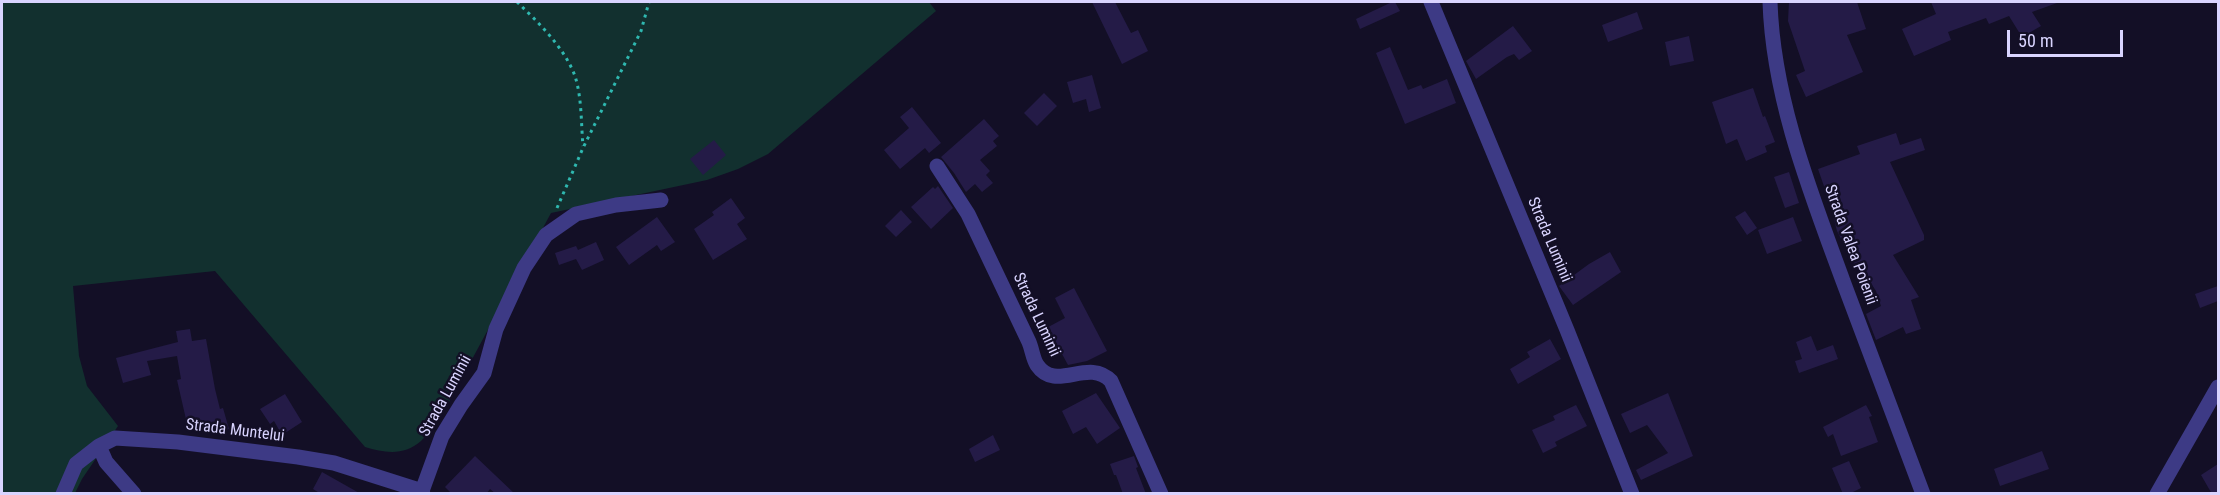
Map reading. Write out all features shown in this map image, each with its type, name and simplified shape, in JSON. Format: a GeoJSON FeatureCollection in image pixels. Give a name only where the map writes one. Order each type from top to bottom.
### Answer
{"type":"FeatureCollection","features":[{"type":"Feature","properties":{"kind":"street","name":"Strada Luminii"},"geometry":{"type":"LineString","coordinates":[[1431,2],[1567,330],[1632,494]]}},
{"type":"Feature","properties":{"kind":"street","name":"Strada Valea Poienii"},"geometry":{"type":"LineString","coordinates":[[1770,2],[1771,34],[1792,135],[1828,240],[1923,494]]}},
{"type":"Feature","properties":{"kind":"street","name":"Strada Luminii"},"geometry":{"type":"LineString","coordinates":[[937,166],[968,214],[1029,342],[1036,364],[1044,372],[1054,377],[1097,371],[1111,381],[1161,494]]}},
{"type":"Feature","properties":{"kind":"street","name":"Strada Luminii"},"geometry":{"type":"LineString","coordinates":[[423,492],[442,436],[484,373],[496,329],[524,268],[546,235],[576,214],[616,205],[662,200]]}},
{"type":"Feature","properties":{"kind":"street"},"geometry":{"type":"LineString","coordinates":[[2157,494],[2218,387]]}},
{"type":"Feature","properties":{"kind":"street","name":"Strada Muntelui"},"geometry":{"type":"LineString","coordinates":[[99,446],[115,438],[178,442],[298,457],[334,463],[423,492]]}},
{"type":"Feature","properties":{"kind":"street"},"geometry":{"type":"LineString","coordinates":[[63,494],[76,464],[99,446],[106,462],[134,494]]}},
{"type":"Feature","properties":{"kind":"path"},"geometry":{"type":"LineString","coordinates":[[517,2],[549,35],[574,75],[579,97],[583,148]]}},
{"type":"Feature","properties":{"kind":"path"},"geometry":{"type":"LineString","coordinates":[[546,235],[583,148],[641,31],[649,2]]}},
{"type":"Feature","properties":{"kind":"green space"},"geometry":{"type":"Polygon","coordinates":[[[2,2],[929,2],[936,11],[768,154],[738,169],[707,180],[551,213],[442,414],[421,441],[408,449],[387,452],[365,447],[215,271],[73,286],[79,356],[87,386],[118,426],[75,493],[2,494],[2,2]]]}},
{"type":"Feature","properties":{"kind":"building"},"geometry":{"type":"Polygon","coordinates":[[[1092,2],[1115,2],[1131,33],[1138,30],[1148,51],[1122,64],[1092,2]]]}},
{"type":"Feature","properties":{"kind":"building"},"geometry":{"type":"Polygon","coordinates":[[[1395,2],[1400,11],[1360,29],[1356,19],[1395,2]]]}},
{"type":"Feature","properties":{"kind":"building"},"geometry":{"type":"Polygon","coordinates":[[[1789,2],[1857,2],[1866,29],[1847,35],[1863,72],[1806,97],[1796,75],[1805,71],[1788,21],[1789,2]]]}},
{"type":"Feature","properties":{"kind":"building"},"geometry":{"type":"Polygon","coordinates":[[[1931,2],[2057,3],[2032,12],[2041,26],[2022,37],[2009,16],[1989,24],[1986,18],[1948,32],[1951,40],[1914,56],[1902,29],[1936,14],[1931,2]]]}},
{"type":"Feature","properties":{"kind":"building"},"geometry":{"type":"Polygon","coordinates":[[[1637,12],[1643,29],[1608,42],[1602,25],[1637,12]]]}},
{"type":"Feature","properties":{"kind":"building"},"geometry":{"type":"Polygon","coordinates":[[[1513,26],[1532,51],[1519,60],[1514,54],[1507,57],[1476,79],[1466,61],[1513,26]]]}},
{"type":"Feature","properties":{"kind":"building"},"geometry":{"type":"Polygon","coordinates":[[[1689,36],[1694,61],[1670,66],[1665,42],[1689,36]]]}},
{"type":"Feature","properties":{"kind":"building"},"geometry":{"type":"Polygon","coordinates":[[[1390,47],[1408,90],[1421,85],[1423,89],[1447,79],[1456,103],[1405,124],[1376,53],[1390,47]]]}},
{"type":"Feature","properties":{"kind":"building"},"geometry":{"type":"Polygon","coordinates":[[[1092,75],[1101,108],[1089,112],[1086,99],[1073,103],[1067,82],[1092,75]]]}},
{"type":"Feature","properties":{"kind":"building"},"geometry":{"type":"Polygon","coordinates":[[[1753,88],[1775,142],[1765,146],[1767,152],[1746,161],[1737,139],[1726,144],[1712,102],[1753,88]]]}},
{"type":"Feature","properties":{"kind":"building"},"geometry":{"type":"Polygon","coordinates":[[[1044,93],[1057,106],[1037,126],[1024,113],[1044,93]]]}},
{"type":"Feature","properties":{"kind":"building"},"geometry":{"type":"Polygon","coordinates":[[[912,107],[941,143],[929,153],[925,148],[900,169],[884,150],[909,128],[900,117],[912,107]]]}},
{"type":"Feature","properties":{"kind":"building"},"geometry":{"type":"Polygon","coordinates":[[[984,119],[999,136],[993,141],[997,146],[980,160],[990,171],[986,175],[993,183],[982,192],[975,184],[966,192],[941,157],[984,119]]]}},
{"type":"Feature","properties":{"kind":"building"},"geometry":{"type":"Polygon","coordinates":[[[1896,133],[1900,145],[1921,138],[1925,150],[1890,162],[1924,235],[1924,240],[1893,255],[1919,297],[1911,300],[1921,329],[1906,334],[1903,327],[1876,340],[1866,314],[1881,306],[1876,291],[1860,266],[1856,268],[1837,231],[1834,215],[1818,169],[1860,154],[1857,146],[1896,133]]]}},
{"type":"Feature","properties":{"kind":"building"},"geometry":{"type":"Polygon","coordinates":[[[714,140],[726,155],[703,175],[690,159],[714,140]]]}},
{"type":"Feature","properties":{"kind":"building"},"geometry":{"type":"Polygon","coordinates":[[[1789,172],[1799,203],[1785,208],[1774,177],[1789,172]]]}},
{"type":"Feature","properties":{"kind":"building"},"geometry":{"type":"Polygon","coordinates":[[[938,186],[953,208],[931,229],[911,207],[933,187],[935,189],[938,186]]]}},
{"type":"Feature","properties":{"kind":"building"},"geometry":{"type":"Polygon","coordinates":[[[731,198],[745,218],[737,224],[747,239],[713,260],[694,229],[714,215],[712,212],[731,198]]]}},
{"type":"Feature","properties":{"kind":"building"},"geometry":{"type":"Polygon","coordinates":[[[901,210],[912,222],[896,237],[885,226],[901,210]]]}},
{"type":"Feature","properties":{"kind":"building"},"geometry":{"type":"Polygon","coordinates":[[[1745,211],[1757,228],[1747,235],[1735,217],[1745,211]]]}},
{"type":"Feature","properties":{"kind":"building"},"geometry":{"type":"Polygon","coordinates":[[[657,217],[675,242],[661,251],[657,245],[629,265],[616,247],[657,217]]]}},
{"type":"Feature","properties":{"kind":"building"},"geometry":{"type":"Polygon","coordinates":[[[1793,217],[1802,241],[1767,254],[1758,230],[1793,217]]]}},
{"type":"Feature","properties":{"kind":"building"},"geometry":{"type":"Polygon","coordinates":[[[596,242],[604,260],[582,270],[576,259],[559,265],[555,253],[576,246],[578,250],[596,242]]]}},
{"type":"Feature","properties":{"kind":"building"},"geometry":{"type":"Polygon","coordinates":[[[1610,252],[1621,272],[1573,305],[1559,286],[1610,252]]]}},
{"type":"Feature","properties":{"kind":"building"},"geometry":{"type":"Polygon","coordinates":[[[2218,286],[2218,301],[2200,308],[2195,294],[2218,286]]]}},
{"type":"Feature","properties":{"kind":"building"},"geometry":{"type":"Polygon","coordinates":[[[1074,288],[1107,351],[1087,361],[1068,365],[1056,343],[1047,348],[1039,332],[1065,318],[1055,298],[1074,288]]]}},
{"type":"Feature","properties":{"kind":"building"},"geometry":{"type":"Polygon","coordinates":[[[190,329],[192,341],[206,339],[220,409],[223,408],[229,429],[210,434],[208,424],[188,428],[177,380],[181,379],[177,356],[147,361],[151,375],[123,383],[116,358],[178,342],[176,331],[190,329]]]}},
{"type":"Feature","properties":{"kind":"building"},"geometry":{"type":"Polygon","coordinates":[[[1811,336],[1817,351],[1833,345],[1838,359],[1799,373],[1795,361],[1802,359],[1796,342],[1811,336]]]}},
{"type":"Feature","properties":{"kind":"building"},"geometry":{"type":"Polygon","coordinates":[[[1550,339],[1561,359],[1518,384],[1510,369],[1530,357],[1527,352],[1550,339]]]}},
{"type":"Feature","properties":{"kind":"building"},"geometry":{"type":"Polygon","coordinates":[[[1096,393],[1120,428],[1097,444],[1086,427],[1073,434],[1062,411],[1096,393]]]}},
{"type":"Feature","properties":{"kind":"building"},"geometry":{"type":"Polygon","coordinates":[[[1668,393],[1693,456],[1641,480],[1636,470],[1668,453],[1647,425],[1630,433],[1621,414],[1668,393]]]}},
{"type":"Feature","properties":{"kind":"building"},"geometry":{"type":"Polygon","coordinates":[[[285,394],[302,422],[282,435],[274,421],[270,424],[260,409],[285,394]]]}},
{"type":"Feature","properties":{"kind":"building"},"geometry":{"type":"Polygon","coordinates":[[[1576,405],[1587,426],[1555,442],[1557,446],[1543,453],[1532,430],[1555,420],[1553,416],[1576,405]]]}},
{"type":"Feature","properties":{"kind":"building"},"geometry":{"type":"Polygon","coordinates":[[[1866,405],[1872,416],[1869,417],[1878,442],[1841,456],[1833,434],[1828,437],[1823,427],[1866,405]]]}},
{"type":"Feature","properties":{"kind":"building"},"geometry":{"type":"Polygon","coordinates":[[[993,435],[1000,450],[975,462],[969,449],[993,435]]]}},
{"type":"Feature","properties":{"kind":"building"},"geometry":{"type":"Polygon","coordinates":[[[2042,451],[2049,469],[2000,486],[1994,469],[2042,451]]]}},
{"type":"Feature","properties":{"kind":"building"},"geometry":{"type":"Polygon","coordinates":[[[475,456],[515,494],[496,494],[490,489],[486,494],[452,494],[445,487],[475,456]]]}},
{"type":"Feature","properties":{"kind":"building"},"geometry":{"type":"Polygon","coordinates":[[[1134,456],[1146,494],[1123,494],[1110,464],[1134,456]]]}},
{"type":"Feature","properties":{"kind":"building"},"geometry":{"type":"Polygon","coordinates":[[[1849,461],[1861,488],[1849,494],[1843,494],[1832,468],[1849,461]]]}},
{"type":"Feature","properties":{"kind":"building"},"geometry":{"type":"Polygon","coordinates":[[[2218,464],[2218,494],[2212,494],[2201,475],[2218,464]]]}},
{"type":"Feature","properties":{"kind":"building"},"geometry":{"type":"Polygon","coordinates":[[[322,472],[361,494],[321,494],[313,489],[322,472]]]}}]}
